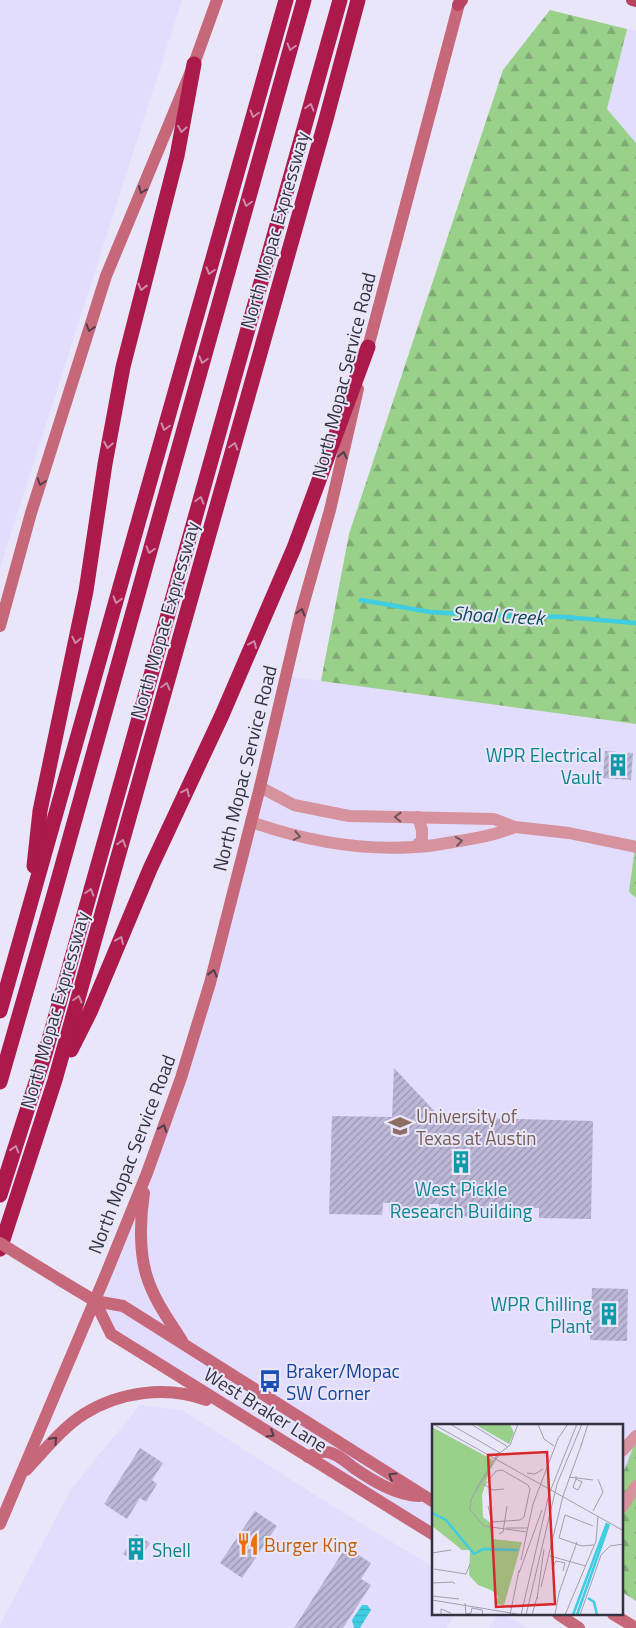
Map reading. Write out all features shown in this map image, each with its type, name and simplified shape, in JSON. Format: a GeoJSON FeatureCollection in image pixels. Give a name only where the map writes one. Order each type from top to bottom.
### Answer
{"type":"FeatureCollection","features":[{"type":"Feature","properties":{"kind":"highway"},"geometry":{"type":"LineString","coordinates":[[0,1011],[286,0]]}},
{"type":"Feature","properties":{"kind":"highway"},"geometry":{"type":"LineString","coordinates":[[0,1082],[304,0]]}},
{"type":"Feature","properties":{"kind":"highway"},"geometry":{"type":"LineString","coordinates":[[0,1195],[45,1054],[340,0]]}},
{"type":"Feature","properties":{"kind":"highway","name":"North Mopac Expressway"},"geometry":{"type":"LineString","coordinates":[[0,1249],[55,1080],[358,0]]}},
{"type":"Feature","properties":{"kind":"highway"},"geometry":{"type":"LineString","coordinates":[[30,908],[40,811],[86,591],[105,464],[123,367],[177,156],[194,64]]}},
{"type":"Feature","properties":{"kind":"highway"},"geometry":{"type":"LineString","coordinates":[[55,1080],[90,1012],[150,869],[222,715],[287,565],[368,347]]}},
{"type":"Feature","properties":{"kind":"main road"},"geometry":{"type":"LineString","coordinates":[[0,626],[31,513],[106,276],[194,64],[217,0]]}},
{"type":"Feature","properties":{"kind":"main road"},"geometry":{"type":"LineString","coordinates":[[632,0],[636,1]]}},
{"type":"Feature","properties":{"kind":"main road","name":"North Mopac Service Road"},"geometry":{"type":"LineString","coordinates":[[0,1524],[147,1174],[181,1078],[210,983],[260,787],[300,616],[330,510],[368,347],[460,2]]}},
{"type":"Feature","properties":{"kind":"main road"},"geometry":{"type":"LineString","coordinates":[[147,1174],[140,1216],[146,1276],[156,1299],[185,1345]]}},
{"type":"Feature","properties":{"kind":"main road","name":"West Braker Lane"},"geometry":{"type":"LineString","coordinates":[[0,1243],[95,1301],[123,1306],[429,1499]]}},
{"type":"Feature","properties":{"kind":"main road","name":"West Braker Lane"},"geometry":{"type":"LineString","coordinates":[[95,1301],[111,1334],[432,1534]]}},
{"type":"Feature","properties":{"kind":"main road"},"geometry":{"type":"LineString","coordinates":[[20,1475],[60,1434],[83,1414],[106,1403],[136,1394],[164,1391],[192,1395],[229,1409]]}},
{"type":"Feature","properties":{"kind":"main road"},"geometry":{"type":"LineString","coordinates":[[308,1457],[323,1452],[334,1453],[356,1470],[385,1487],[410,1496],[429,1499]]}},
{"type":"Feature","properties":{"kind":"main road"},"geometry":{"type":"LineString","coordinates":[[561,1616],[579,1628]]}},
{"type":"Feature","properties":{"kind":"main road"},"geometry":{"type":"LineString","coordinates":[[616,1616],[636,1628]]}},
{"type":"Feature","properties":{"kind":"street"},"geometry":{"type":"LineString","coordinates":[[260,787],[294,805],[349,816],[494,820],[515,827],[569,833],[636,847]]}},
{"type":"Feature","properties":{"kind":"street"},"geometry":{"type":"LineString","coordinates":[[415,847],[422,840],[422,830],[418,817]]}},
{"type":"Feature","properties":{"kind":"street"},"geometry":{"type":"LineString","coordinates":[[251,822],[286,834],[327,842],[371,847],[415,847],[493,836],[515,827]]}},
{"type":"Feature","properties":{"kind":"street"},"geometry":{"type":"LineString","coordinates":[[624,1449],[636,1436]]}},
{"type":"Feature","properties":{"kind":"street"},"geometry":{"type":"LineString","coordinates":[[624,1504],[636,1486]]}},
{"type":"Feature","properties":{"kind":"shaded area"},"geometry":{"type":"Polygon","coordinates":[[[0,0],[182,0],[0,568],[0,0]]]}},
{"type":"Feature","properties":{"kind":"shaded area"},"geometry":{"type":"Polygon","coordinates":[[[627,29],[636,31],[636,143],[607,109],[627,29]]]}},
{"type":"Feature","properties":{"kind":"shaded area","name":"University of Texas at Austin"},"geometry":{"type":"Polygon","coordinates":[[[286,676],[636,724],[636,1486],[624,1504],[624,1424],[432,1424],[432,1534],[111,1334],[95,1301],[181,1078],[286,676]]]}},
{"type":"Feature","properties":{"kind":"shaded area"},"geometry":{"type":"Polygon","coordinates":[[[140,1405],[182,1410],[315,1495],[432,1566],[432,1616],[454,1616],[446,1628],[0,1628],[71,1489],[140,1405]]]}},
{"type":"Feature","properties":{"kind":"shaded area"},"geometry":{"type":"Polygon","coordinates":[[[497,1616],[508,1616],[527,1628],[489,1628],[497,1616]]]}},
{"type":"Feature","properties":{"kind":"green space"},"geometry":{"type":"Polygon","coordinates":[[[550,10],[627,29],[607,109],[636,143],[636,724],[321,681],[349,534],[503,70],[550,10]]]}},
{"type":"Feature","properties":{"kind":"green space"},"geometry":{"type":"Polygon","coordinates":[[[636,840],[636,898],[629,892],[636,840]]]}},
{"type":"Feature","properties":{"kind":"green space"},"geometry":{"type":"Polygon","coordinates":[[[636,1440],[636,1601],[624,1593],[624,1471],[636,1440]]]}},
{"type":"Feature","properties":{"kind":"water"},"geometry":{"type":"Polygon","coordinates":[[[362,1605],[367,1605],[371,1610],[360,1628],[354,1628],[352,1620],[362,1605]]]}},
{"type":"Feature","properties":{"kind":"building","name":"WPR Electrical Vault"},"geometry":{"type":"Polygon","coordinates":[[[605,751],[633,753],[631,780],[603,778],[605,751]]]}},
{"type":"Feature","properties":{"kind":"building","name":"West Pickle Research Building"},"geometry":{"type":"Polygon","coordinates":[[[394,1068],[440,1117],[593,1121],[591,1219],[539,1218],[539,1208],[531,1208],[531,1217],[489,1216],[489,1209],[479,1209],[479,1217],[439,1216],[439,1204],[429,1204],[429,1215],[389,1214],[389,1203],[383,1203],[382,1215],[329,1214],[332,1116],[392,1117],[394,1068]]]}},
{"type":"Feature","properties":{"kind":"building","name":"WPR Chilling Plant"},"geometry":{"type":"Polygon","coordinates":[[[592,1288],[628,1289],[627,1341],[590,1340],[592,1288]]]}},
{"type":"Feature","properties":{"kind":"building","name":"Shell"},"geometry":{"type":"Polygon","coordinates":[[[140,1448],[163,1463],[152,1480],[157,1484],[146,1502],[140,1498],[127,1519],[104,1504],[140,1448]]]}},
{"type":"Feature","properties":{"kind":"building","name":"Burger King"},"geometry":{"type":"Polygon","coordinates":[[[255,1511],[277,1526],[242,1578],[220,1563],[255,1511]]]}},
{"type":"Feature","properties":{"kind":"building","name":"Shell"},"geometry":{"type":"Polygon","coordinates":[[[136,1534],[150,1543],[137,1563],[123,1554],[136,1534]]]}},
{"type":"Feature","properties":{"kind":"building"},"geometry":{"type":"Polygon","coordinates":[[[346,1547],[371,1563],[361,1579],[371,1585],[343,1628],[294,1628],[346,1547]]]}},
{"type":"Feature","properties":{"kind":"waterway","name":"Shoal Creek"},"geometry":{"type":"LineString","coordinates":[[361,600],[430,612],[565,617],[636,623]]}},
{"type":"Feature","properties":{"kind":"place","name":"WPR Electrical Vault"},"geometry":{"type":"Point","coordinates":[618,765]}},
{"type":"Feature","properties":{"kind":"place","name":"University of Texas at Austin"},"geometry":{"type":"Point","coordinates":[400,1126]}},
{"type":"Feature","properties":{"kind":"place","name":"West Pickle Research Building"},"geometry":{"type":"Point","coordinates":[461,1162]}},
{"type":"Feature","properties":{"kind":"place","name":"WPR Chilling Plant"},"geometry":{"type":"Point","coordinates":[609,1314]}},
{"type":"Feature","properties":{"kind":"place","name":"Braker/Mopac SW Corner"},"geometry":{"type":"Point","coordinates":[270,1381]}},
{"type":"Feature","properties":{"kind":"place","name":"Burger King"},"geometry":{"type":"Point","coordinates":[248,1544]}},
{"type":"Feature","properties":{"kind":"place","name":"Shell"},"geometry":{"type":"Point","coordinates":[136,1549]}}]}
